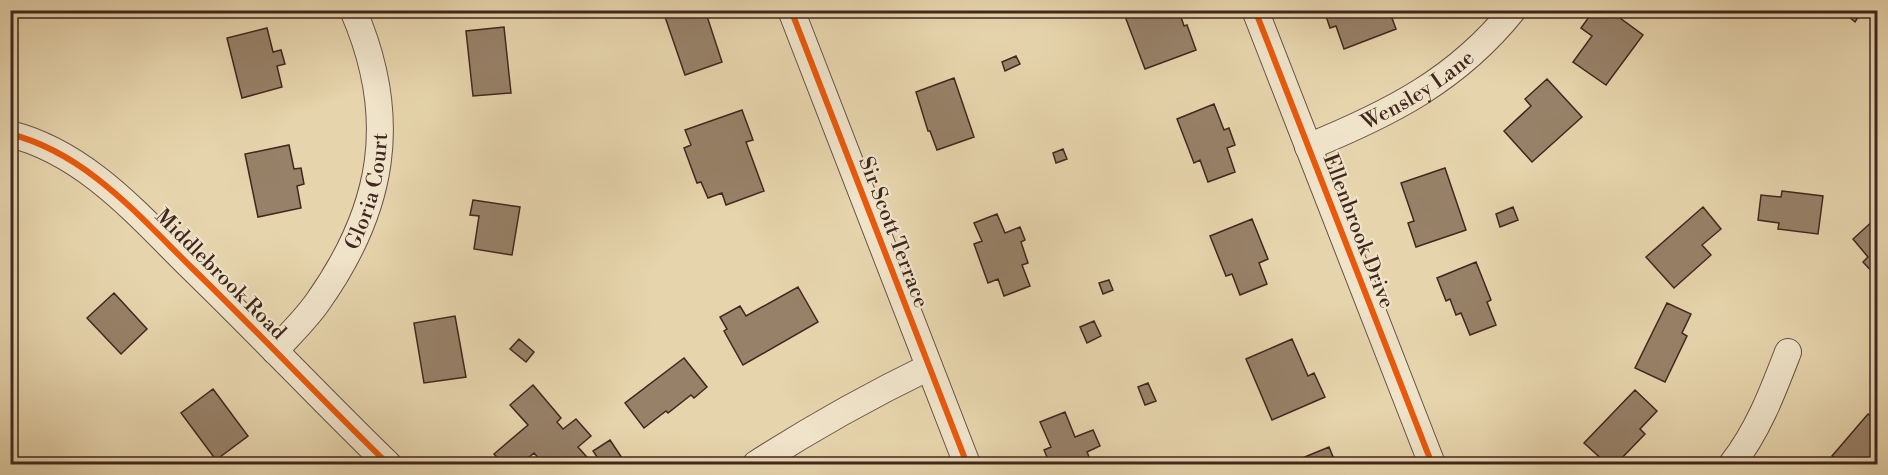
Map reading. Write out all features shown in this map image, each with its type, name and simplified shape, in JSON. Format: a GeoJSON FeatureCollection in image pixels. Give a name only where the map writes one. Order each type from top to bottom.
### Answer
{"type":"FeatureCollection","features":[{"type":"Feature","properties":{"kind":"street","name":"Gloria Court"},"geometry":{"type":"LineString","coordinates":[[275,351],[316,305],[339,271],[358,235],[372,194],[379,153],[380,112],[374,71],[353,10]]}},
{"type":"Feature","properties":{"kind":"street","name":"Sir Scott Terrace"},"geometry":{"type":"LineString","coordinates":[[791,10],[967,465]]}},
{"type":"Feature","properties":{"kind":"street","name":"Ellenbrook Drive"},"geometry":{"type":"LineString","coordinates":[[1255,10],[1432,465]]}},
{"type":"Feature","properties":{"kind":"street","name":"Wensley Lane"},"geometry":{"type":"LineString","coordinates":[[1308,147],[1360,126],[1408,101],[1455,69],[1496,32],[1513,10]]}},
{"type":"Feature","properties":{"kind":"street","name":"Middlebrook Road"},"geometry":{"type":"LineString","coordinates":[[10,134],[56,152],[107,186],[388,465]]}},
{"type":"Feature","properties":{"kind":"street"},"geometry":{"type":"LineString","coordinates":[[1732,465],[1767,406],[1788,352]]}},
{"type":"Feature","properties":{"kind":"street"},"geometry":{"type":"LineString","coordinates":[[756,465],[813,428],[875,393],[929,367]]}},
{"type":"Feature","properties":{"kind":"building"},"geometry":{"type":"Polygon","coordinates":[[[675,10],[705,10],[722,62],[685,75],[664,14],[675,10]]]}},
{"type":"Feature","properties":{"kind":"building"},"geometry":{"type":"Polygon","coordinates":[[[1182,10],[1183,13],[1180,14],[1184,26],[1187,25],[1196,50],[1145,69],[1123,11],[1182,10]]]}},
{"type":"Feature","properties":{"kind":"building"},"geometry":{"type":"Polygon","coordinates":[[[1324,10],[1389,10],[1396,29],[1344,49],[1336,26],[1330,28],[1324,10]]]}},
{"type":"Feature","properties":{"kind":"building"},"geometry":{"type":"Polygon","coordinates":[[[1594,10],[1609,10],[1643,35],[1606,85],[1573,62],[1592,36],[1581,28],[1594,10]]]}},
{"type":"Feature","properties":{"kind":"building"},"geometry":{"type":"Polygon","coordinates":[[[1841,10],[1863,10],[1855,22],[1841,10]]]}},
{"type":"Feature","properties":{"kind":"building"},"geometry":{"type":"Polygon","coordinates":[[[504,27],[511,93],[473,96],[466,31],[504,27]]]}},
{"type":"Feature","properties":{"kind":"building"},"geometry":{"type":"Polygon","coordinates":[[[267,28],[273,52],[281,50],[285,64],[277,66],[282,87],[242,98],[227,38],[267,28]]]}},
{"type":"Feature","properties":{"kind":"building"},"geometry":{"type":"Polygon","coordinates":[[[1016,56],[1020,64],[1005,71],[1002,62],[1016,56]]]}},
{"type":"Feature","properties":{"kind":"building"},"geometry":{"type":"Polygon","coordinates":[[[954,78],[974,137],[937,150],[930,131],[928,131],[916,92],[954,78]]]}},
{"type":"Feature","properties":{"kind":"building"},"geometry":{"type":"Polygon","coordinates":[[[1547,79],[1582,117],[1532,162],[1504,131],[1531,106],[1525,99],[1547,79]]]}},
{"type":"Feature","properties":{"kind":"building"},"geometry":{"type":"Polygon","coordinates":[[[1214,104],[1224,130],[1229,128],[1235,145],[1227,148],[1235,172],[1208,182],[1200,160],[1194,163],[1177,119],[1214,104]]]}},
{"type":"Feature","properties":{"kind":"building"},"geometry":{"type":"Polygon","coordinates":[[[742,110],[753,140],[746,142],[764,191],[726,205],[722,193],[708,198],[701,182],[697,183],[684,148],[691,145],[685,130],[742,110]]]}},
{"type":"Feature","properties":{"kind":"building"},"geometry":{"type":"Polygon","coordinates":[[[289,145],[294,169],[301,168],[304,184],[297,186],[301,208],[258,217],[245,154],[289,145]]]}},
{"type":"Feature","properties":{"kind":"building"},"geometry":{"type":"Polygon","coordinates":[[[1063,149],[1067,159],[1056,163],[1053,153],[1063,149]]]}},
{"type":"Feature","properties":{"kind":"building"},"geometry":{"type":"Polygon","coordinates":[[[1445,168],[1466,230],[1416,247],[1408,223],[1414,221],[1401,183],[1445,168]]]}},
{"type":"Feature","properties":{"kind":"building"},"geometry":{"type":"Polygon","coordinates":[[[1782,191],[1823,196],[1818,234],[1778,229],[1779,223],[1758,220],[1761,195],[1781,197],[1782,191]]]}},
{"type":"Feature","properties":{"kind":"building"},"geometry":{"type":"Polygon","coordinates":[[[473,200],[520,207],[512,255],[474,249],[479,216],[470,215],[473,200]]]}},
{"type":"Feature","properties":{"kind":"building"},"geometry":{"type":"Polygon","coordinates":[[[1513,207],[1518,220],[1500,227],[1496,214],[1513,207]]]}},
{"type":"Feature","properties":{"kind":"building"},"geometry":{"type":"Polygon","coordinates":[[[1703,207],[1721,229],[1702,245],[1711,255],[1674,288],[1646,257],[1703,207]]]}},
{"type":"Feature","properties":{"kind":"building"},"geometry":{"type":"Polygon","coordinates":[[[997,214],[1005,233],[1020,227],[1025,240],[1021,242],[1028,263],[1022,265],[1030,286],[1004,296],[998,279],[988,283],[974,244],[982,241],[974,223],[997,214]]]}},
{"type":"Feature","properties":{"kind":"building"},"geometry":{"type":"Polygon","coordinates":[[[1252,219],[1268,259],[1259,263],[1267,284],[1240,295],[1232,274],[1226,276],[1210,236],[1252,219]]]}},
{"type":"Feature","properties":{"kind":"building"},"geometry":{"type":"Polygon","coordinates":[[[1875,219],[1878,222],[1878,278],[1863,262],[1868,257],[1853,239],[1875,219]]]}},
{"type":"Feature","properties":{"kind":"building"},"geometry":{"type":"Polygon","coordinates":[[[1476,262],[1491,300],[1487,302],[1496,325],[1470,335],[1461,313],[1456,315],[1450,299],[1446,301],[1437,278],[1476,262]]]}},
{"type":"Feature","properties":{"kind":"building"},"geometry":{"type":"Polygon","coordinates":[[[1109,280],[1113,290],[1103,294],[1099,283],[1109,280]]]}},
{"type":"Feature","properties":{"kind":"building"},"geometry":{"type":"Polygon","coordinates":[[[798,287],[818,322],[743,365],[724,331],[727,329],[720,317],[740,306],[746,316],[798,287]]]}},
{"type":"Feature","properties":{"kind":"building"},"geometry":{"type":"Polygon","coordinates":[[[114,293],[147,329],[121,354],[87,318],[114,293]]]}},
{"type":"Feature","properties":{"kind":"building"},"geometry":{"type":"Polygon","coordinates":[[[1667,303],[1691,314],[1682,333],[1687,336],[1665,382],[1635,368],[1667,303]]]}},
{"type":"Feature","properties":{"kind":"building"},"geometry":{"type":"Polygon","coordinates":[[[455,316],[466,377],[424,383],[414,323],[455,316]]]}},
{"type":"Feature","properties":{"kind":"building"},"geometry":{"type":"Polygon","coordinates":[[[1094,321],[1101,336],[1087,343],[1080,327],[1094,321]]]}},
{"type":"Feature","properties":{"kind":"building"},"geometry":{"type":"Polygon","coordinates":[[[519,339],[534,352],[526,362],[510,349],[519,339]]]}},
{"type":"Feature","properties":{"kind":"building"},"geometry":{"type":"Polygon","coordinates":[[[1292,339],[1308,376],[1314,373],[1325,397],[1272,420],[1246,359],[1292,339]]]}},
{"type":"Feature","properties":{"kind":"building"},"geometry":{"type":"Polygon","coordinates":[[[684,358],[707,387],[694,398],[691,395],[668,413],[666,411],[644,428],[625,403],[684,358]]]}},
{"type":"Feature","properties":{"kind":"building"},"geometry":{"type":"Polygon","coordinates":[[[1148,383],[1156,401],[1145,405],[1138,387],[1148,383]]]}},
{"type":"Feature","properties":{"kind":"building"},"geometry":{"type":"Polygon","coordinates":[[[533,385],[561,418],[557,422],[563,429],[576,419],[591,436],[578,447],[593,464],[544,464],[534,453],[521,464],[503,464],[494,454],[528,425],[510,405],[533,385]]]}},
{"type":"Feature","properties":{"kind":"building"},"geometry":{"type":"Polygon","coordinates":[[[213,389],[248,436],[216,460],[181,413],[213,389]]]}},
{"type":"Feature","properties":{"kind":"building"},"geometry":{"type":"Polygon","coordinates":[[[1635,390],[1657,411],[1640,429],[1645,434],[1616,464],[1607,464],[1584,443],[1635,390]]]}},
{"type":"Feature","properties":{"kind":"building"},"geometry":{"type":"Polygon","coordinates":[[[1065,412],[1075,437],[1093,430],[1100,446],[1087,452],[1092,464],[1050,464],[1044,450],[1051,447],[1040,422],[1065,412]]]}},
{"type":"Feature","properties":{"kind":"building"},"geometry":{"type":"Polygon","coordinates":[[[1868,414],[1878,422],[1878,455],[1870,464],[1835,464],[1838,461],[1832,456],[1868,414]]]}},
{"type":"Feature","properties":{"kind":"building"},"geometry":{"type":"Polygon","coordinates":[[[610,440],[624,461],[619,464],[602,464],[593,451],[610,440]]]}},
{"type":"Feature","properties":{"kind":"building"},"geometry":{"type":"Polygon","coordinates":[[[1329,447],[1336,464],[1302,464],[1300,459],[1329,447]]]}},
{"type":"Feature","properties":{"kind":"cycle path"},"geometry":{"type":"LineString","coordinates":[[791,10],[967,464]]}},
{"type":"Feature","properties":{"kind":"cycle path"},"geometry":{"type":"LineString","coordinates":[[1255,10],[1432,464]]}},
{"type":"Feature","properties":{"kind":"cycle path"},"geometry":{"type":"LineString","coordinates":[[10,134],[37,143],[63,156],[110,189],[152,228],[388,464]]}}]}
